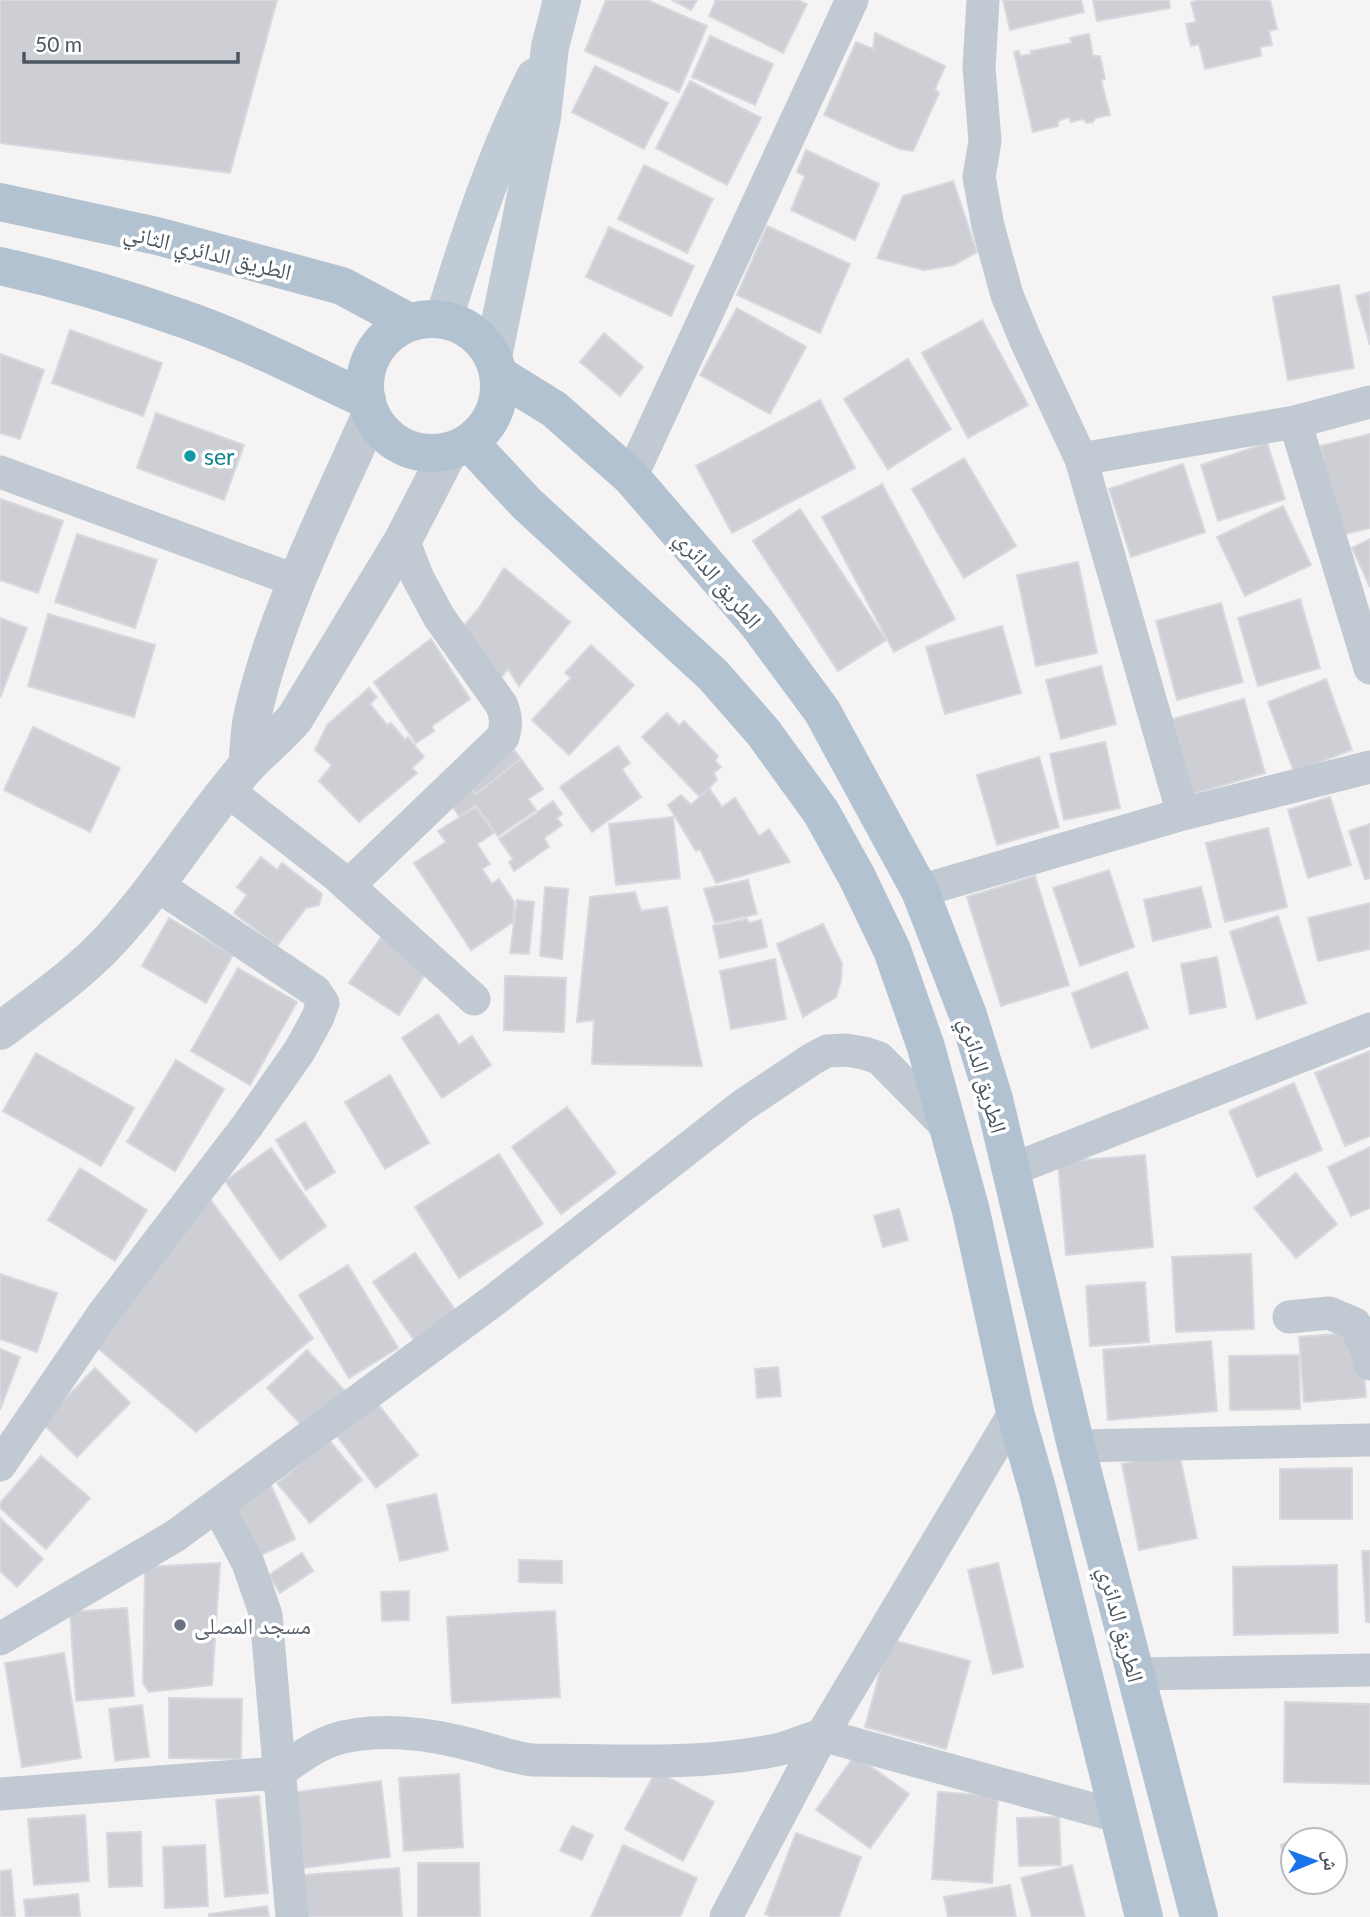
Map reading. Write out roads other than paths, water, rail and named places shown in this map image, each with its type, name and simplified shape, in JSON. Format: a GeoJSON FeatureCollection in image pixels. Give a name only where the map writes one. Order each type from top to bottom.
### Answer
{"type":"FeatureCollection","features":[{"type":"Feature","properties":{"kind":"main road"},"geometry":{"type":"LineString","coordinates":[[496,366],[474,332],[427,321],[388,335],[373,353],[366,376],[369,407],[384,433],[403,447],[426,453],[459,447],[488,425],[498,401],[496,366],[542,117],[550,47],[562,0]]}},
{"type":"Feature","properties":{"kind":"main road"},"geometry":{"type":"LineString","coordinates":[[427,321],[469,236],[501,151],[550,47]]}},
{"type":"Feature","properties":{"kind":"main road","name":"الطريق الدائري الثاني"},"geometry":{"type":"LineString","coordinates":[[0,202],[157,236],[342,286],[427,321]]}},
{"type":"Feature","properties":{"kind":"main road"},"geometry":{"type":"LineString","coordinates":[[0,266],[41,275],[177,316],[276,357],[369,407]]}},
{"type":"Feature","properties":{"kind":"main road","name":"الطريق الدائري"},"geometry":{"type":"LineString","coordinates":[[496,366],[554,409],[631,477],[757,623],[822,711],[920,891],[968,1015],[994,1099],[1076,1446],[1199,1917]]}},
{"type":"Feature","properties":{"kind":"main road","name":"الطريق الدائري"},"geometry":{"type":"LineString","coordinates":[[459,447],[526,503],[713,675],[763,732],[821,812],[857,877],[892,950],[926,1047],[948,1128],[986,1276],[1015,1412],[1121,1816],[1144,1917]]}},
{"type":"Feature","properties":{"kind":"street"},"geometry":{"type":"LineString","coordinates":[[631,477],[852,0]]}},
{"type":"Feature","properties":{"kind":"street"},"geometry":{"type":"LineString","coordinates":[[984,0],[979,67],[985,141],[979,177],[988,226],[1007,295],[1081,459],[1183,814]]}},
{"type":"Feature","properties":{"kind":"street"},"geometry":{"type":"LineString","coordinates":[[1081,459],[1295,422],[1370,402]]}},
{"type":"Feature","properties":{"kind":"street"},"geometry":{"type":"LineString","coordinates":[[238,778],[260,687],[297,581],[369,407]]}},
{"type":"Feature","properties":{"kind":"street"},"geometry":{"type":"LineString","coordinates":[[1295,422],[1370,668]]}},
{"type":"Feature","properties":{"kind":"street"},"geometry":{"type":"LineString","coordinates":[[0,1031],[57,989],[110,941],[157,885],[238,778],[295,718],[459,447]]}},
{"type":"Feature","properties":{"kind":"street"},"geometry":{"type":"LineString","coordinates":[[0,471],[297,581]]}},
{"type":"Feature","properties":{"kind":"street"},"geometry":{"type":"LineString","coordinates":[[348,886],[503,737],[506,728],[501,704],[439,617],[418,578],[403,540]]}},
{"type":"Feature","properties":{"kind":"street"},"geometry":{"type":"LineString","coordinates":[[920,891],[1183,814],[1370,767]]}},
{"type":"Feature","properties":{"kind":"street"},"geometry":{"type":"LineString","coordinates":[[238,778],[348,886],[474,999]]}},
{"type":"Feature","properties":{"kind":"street"},"geometry":{"type":"LineString","coordinates":[[0,1465],[103,1314],[285,1072],[312,1028],[323,1003],[315,991],[157,885]]}},
{"type":"Feature","properties":{"kind":"street"},"geometry":{"type":"LineString","coordinates":[[1011,1170],[1370,1029]]}},
{"type":"Feature","properties":{"kind":"street"},"geometry":{"type":"LineString","coordinates":[[0,1639],[174,1536],[486,1306],[742,1106],[812,1059],[827,1051],[846,1050],[864,1052],[879,1058],[948,1128]]}},
{"type":"Feature","properties":{"kind":"street"},"geometry":{"type":"LineString","coordinates":[[1289,1317],[1329,1313],[1355,1324],[1369,1355],[1370,1364]]}},
{"type":"Feature","properties":{"kind":"street"},"geometry":{"type":"LineString","coordinates":[[726,1917],[822,1735],[1015,1412]]}},
{"type":"Feature","properties":{"kind":"street"},"geometry":{"type":"LineString","coordinates":[[1076,1446],[1370,1440]]}},
{"type":"Feature","properties":{"kind":"street"},"geometry":{"type":"LineString","coordinates":[[217,1505],[248,1563],[266,1615],[292,1917]]}},
{"type":"Feature","properties":{"kind":"street"},"geometry":{"type":"LineString","coordinates":[[1135,1674],[1370,1670]]}},
{"type":"Feature","properties":{"kind":"street"},"geometry":{"type":"LineString","coordinates":[[0,1794],[278,1773],[331,1741],[365,1735],[415,1735],[533,1760],[677,1760],[728,1757],[790,1748],[806,1739],[822,1735],[1121,1816]]}},
{"type":"Feature","properties":{"kind":"place","name":"ser"},"geometry":{"type":"Point","coordinates":[190,456]}},
{"type":"Feature","properties":{"kind":"place","name":"مسجد المصلى"},"geometry":{"type":"Point","coordinates":[180,1625]}}]}
